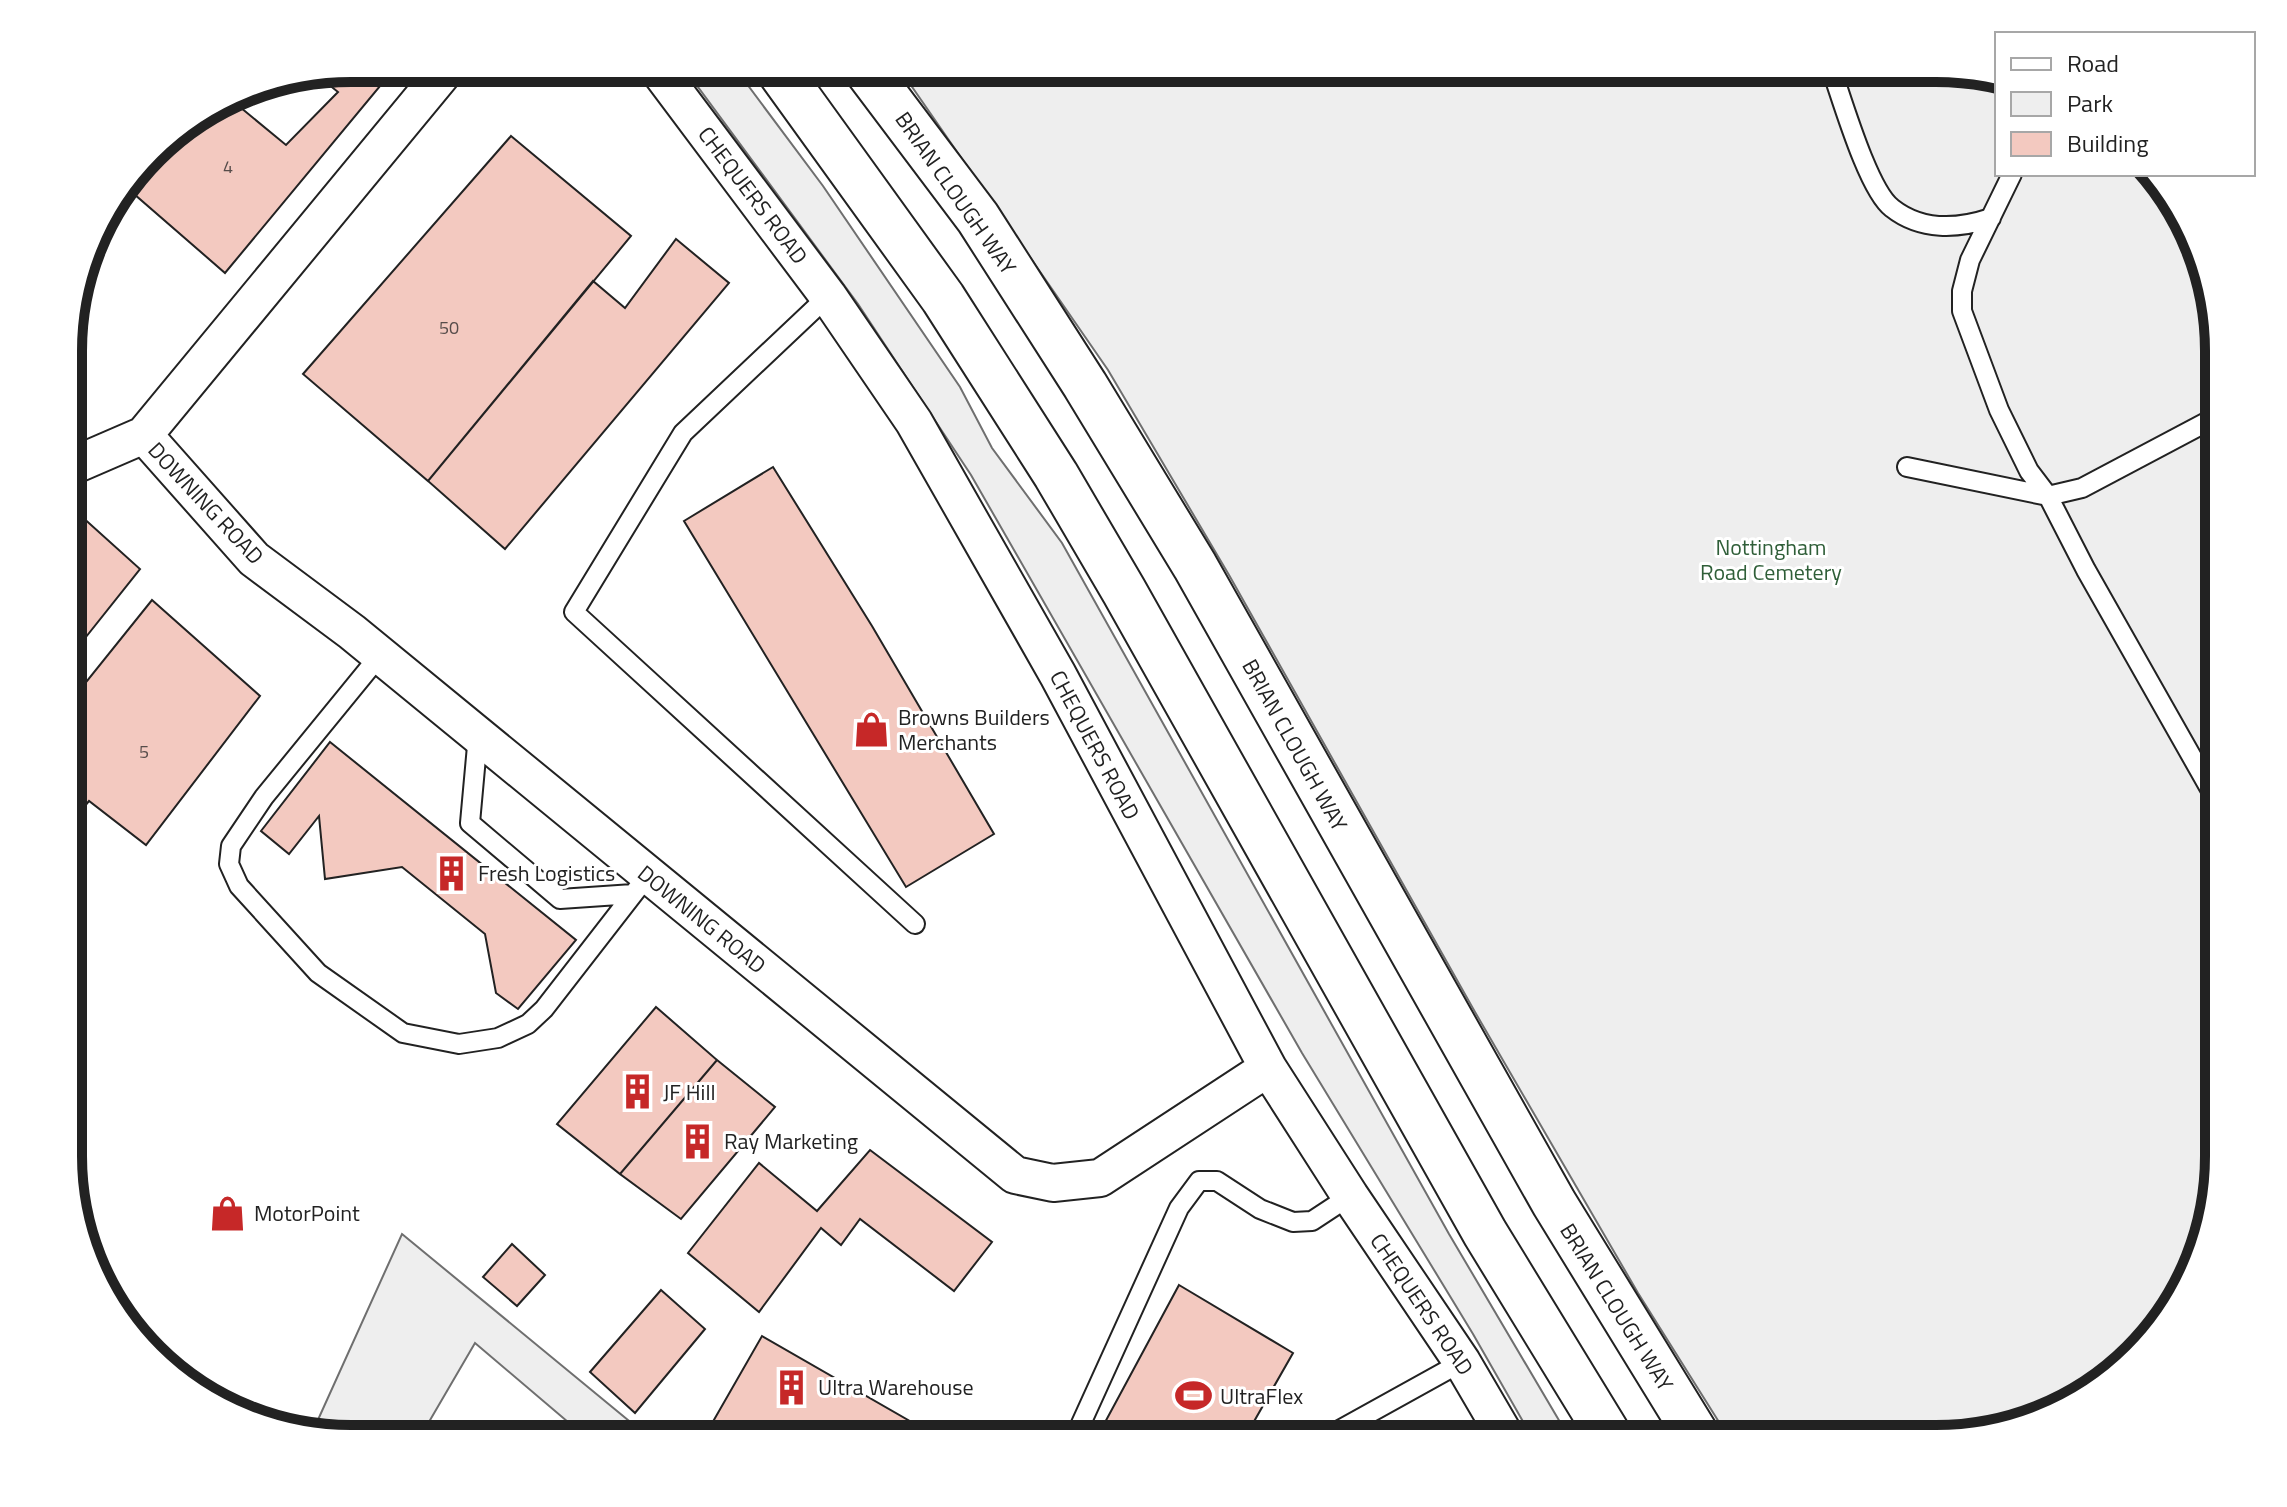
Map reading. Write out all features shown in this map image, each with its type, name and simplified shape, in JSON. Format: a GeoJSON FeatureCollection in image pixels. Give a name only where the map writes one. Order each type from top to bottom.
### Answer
{"type":"FeatureCollection","features":[{"type":"Feature","properties":{"kind":"highway"},"geometry":{"type":"LineString","coordinates":[[787,82],[943,298],[1056,475],[1485,1233],[1602,1424]]}},
{"type":"Feature","properties":{"kind":"highway","name":"BRIAN CLOUGH WAY"},"geometry":{"type":"LineString","coordinates":[[876,82],[978,218],[1139,473],[1195,566],[1554,1203],[1690,1424]]}},
{"type":"Feature","properties":{"kind":"street"},"geometry":{"type":"LineString","coordinates":[[82,465],[144,435],[435,82]]}},
{"type":"Feature","properties":{"kind":"street","name":"CHEQUERS ROAD"},"geometry":{"type":"LineString","coordinates":[[668,82],[828,296],[914,422],[1058,675],[1268,1068],[1462,1362],[1498,1424]]}},
{"type":"Feature","properties":{"kind":"street","name":"DOWNING ROAD"},"geometry":{"type":"LineString","coordinates":[[144,435],[254,559],[478,735],[640,884],[1015,1175],[1053,1183],[1100,1178],[1268,1068]]}},
{"type":"Feature","properties":{"kind":"lane"},"geometry":{"type":"LineString","coordinates":[[1836,82],[1866,166],[1890,207],[1923,225],[1969,226],[1991,218]]}},
{"type":"Feature","properties":{"kind":"lane"},"geometry":{"type":"LineString","coordinates":[[2011,176],[1970,260],[1962,291],[1962,311],[1999,410],[2029,471],[2048,496],[2086,570],[2204,778]]}},
{"type":"Feature","properties":{"kind":"lane"},"geometry":{"type":"LineString","coordinates":[[828,296],[683,433],[574,612],[915,924]]}},
{"type":"Feature","properties":{"kind":"lane"},"geometry":{"type":"LineString","coordinates":[[1907,467],[2048,496],[2082,488],[2204,423]]}},
{"type":"Feature","properties":{"kind":"lane"},"geometry":{"type":"LineString","coordinates":[[380,655],[264,797],[231,846],[229,864],[239,886],[318,973],[403,1033],[459,1044],[498,1038],[528,1024],[544,1009],[640,884]]}},
{"type":"Feature","properties":{"kind":"lane"},"geometry":{"type":"LineString","coordinates":[[478,735],[470,823],[560,899],[640,884]]}},
{"type":"Feature","properties":{"kind":"lane"},"geometry":{"type":"LineString","coordinates":[[1081,1425],[1179,1208],[1199,1181],[1217,1181],[1260,1209],[1293,1222],[1312,1221],[1350,1196]]}},
{"type":"Feature","properties":{"kind":"lane"},"geometry":{"type":"LineString","coordinates":[[1349,1424],[1462,1362]]}},
{"type":"Feature","properties":{"kind":"green space"},"geometry":{"type":"Polygon","coordinates":[[[694,82],[745,82],[823,186],[960,387],[992,448],[1062,543],[1449,1234],[1561,1424],[1525,1424],[1302,1053],[971,475],[858,304],[694,82]]]}},
{"type":"Feature","properties":{"kind":"green space","name":"Nottingham Road Cemetery"},"geometry":{"type":"Polygon","coordinates":[[[909,82],[1954,83],[1995,89],[1995,176],[2140,176],[2169,216],[2191,264],[2200,298],[2204,333],[2204,1174],[2200,1209],[2191,1243],[2160,1306],[2138,1334],[2114,1358],[2071,1389],[2039,1405],[1989,1420],[1954,1424],[1720,1424],[1638,1293],[1475,1012],[1229,575],[1108,370],[909,82]]]}},
{"type":"Feature","properties":{"kind":"green space"},"geometry":{"type":"Polygon","coordinates":[[[402,1234],[634,1425],[571,1425],[475,1343],[427,1425],[317,1423],[402,1234]]]}},
{"type":"Feature","properties":{"kind":"building"},"geometry":{"type":"Polygon","coordinates":[[[383,82],[225,273],[134,194],[173,149],[232,110],[240,107],[286,145],[338,92],[327,83],[383,82]]]}},
{"type":"Feature","properties":{"kind":"building"},"geometry":{"type":"Polygon","coordinates":[[[511,136],[631,236],[428,481],[303,374],[511,136]]]}},
{"type":"Feature","properties":{"kind":"building"},"geometry":{"type":"Polygon","coordinates":[[[676,239],[729,283],[505,549],[428,481],[593,281],[625,308],[676,239]]]}},
{"type":"Feature","properties":{"kind":"building","name":"Browns Builders Merchants"},"geometry":{"type":"Polygon","coordinates":[[[773,467],[872,626],[994,834],[906,887],[684,521],[773,467]]]}},
{"type":"Feature","properties":{"kind":"building"},"geometry":{"type":"Polygon","coordinates":[[[82,517],[140,569],[82,642],[82,517]]]}},
{"type":"Feature","properties":{"kind":"building"},"geometry":{"type":"Polygon","coordinates":[[[152,600],[260,696],[146,845],[89,801],[82,809],[82,687],[152,600]]]}},
{"type":"Feature","properties":{"kind":"building","name":"Fresh Logistics"},"geometry":{"type":"Polygon","coordinates":[[[330,742],[576,940],[518,1009],[496,993],[485,934],[402,867],[325,879],[319,816],[289,854],[261,831],[330,742]]]}},
{"type":"Feature","properties":{"kind":"building","name":"JF Hill"},"geometry":{"type":"Polygon","coordinates":[[[656,1007],[717,1060],[620,1174],[557,1124],[656,1007]]]}},
{"type":"Feature","properties":{"kind":"building","name":"Ray Marketing"},"geometry":{"type":"Polygon","coordinates":[[[717,1060],[775,1107],[681,1219],[620,1174],[717,1060]]]}},
{"type":"Feature","properties":{"kind":"building"},"geometry":{"type":"Polygon","coordinates":[[[870,1150],[992,1242],[954,1291],[860,1219],[841,1245],[821,1228],[759,1312],[688,1253],[759,1163],[817,1211],[870,1150]]]}},
{"type":"Feature","properties":{"kind":"building"},"geometry":{"type":"Polygon","coordinates":[[[512,1244],[545,1275],[517,1306],[483,1277],[512,1244]]]}},
{"type":"Feature","properties":{"kind":"building","name":"UltraFlex"},"geometry":{"type":"Polygon","coordinates":[[[1179,1285],[1293,1353],[1252,1424],[1104,1425],[1179,1285]]]}},
{"type":"Feature","properties":{"kind":"building"},"geometry":{"type":"Polygon","coordinates":[[[661,1290],[705,1329],[635,1413],[590,1372],[661,1290]]]}},
{"type":"Feature","properties":{"kind":"building","name":"Ultra Warehouse"},"geometry":{"type":"Polygon","coordinates":[[[762,1336],[916,1425],[711,1425],[762,1336]]]}},
{"type":"Feature","properties":{"kind":"place","name":"Browns Builders Merchants"},"geometry":{"type":"Point","coordinates":[872,730]}},
{"type":"Feature","properties":{"kind":"place","name":"Fresh Logistics"},"geometry":{"type":"Point","coordinates":[452,873]}},
{"type":"Feature","properties":{"kind":"place","name":"JF Hill"},"geometry":{"type":"Point","coordinates":[637,1092]}},
{"type":"Feature","properties":{"kind":"place","name":"Ray Marketing"},"geometry":{"type":"Point","coordinates":[698,1141]}},
{"type":"Feature","properties":{"kind":"place","name":"MotorPoint"},"geometry":{"type":"Point","coordinates":[228,1213]}},
{"type":"Feature","properties":{"kind":"place","name":"Ultra Warehouse"},"geometry":{"type":"Point","coordinates":[792,1387]}},
{"type":"Feature","properties":{"kind":"place","name":"UltraFlex"},"geometry":{"type":"Point","coordinates":[1194,1396]}}]}
